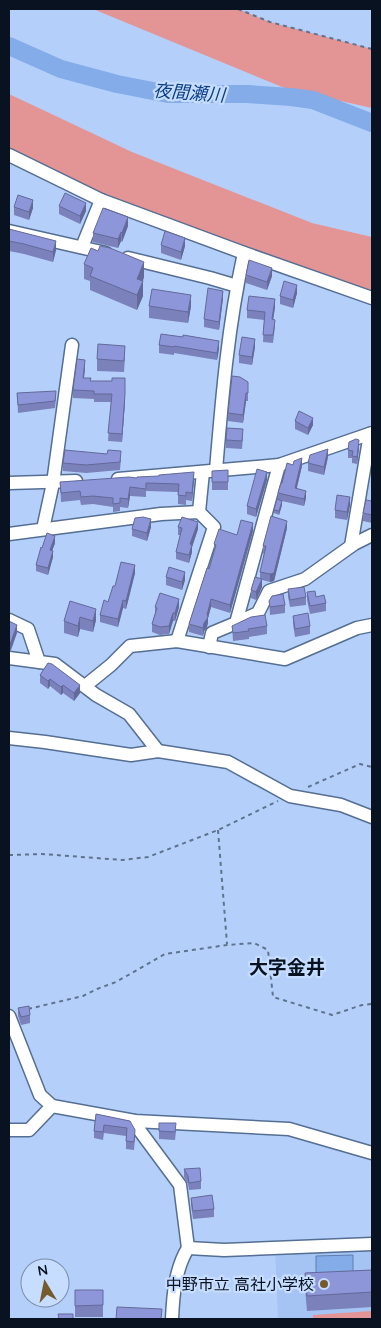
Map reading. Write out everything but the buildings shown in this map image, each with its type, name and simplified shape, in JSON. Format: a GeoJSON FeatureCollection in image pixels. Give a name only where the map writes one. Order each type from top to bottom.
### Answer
{"type":"FeatureCollection","features":[{"type":"Feature","properties":{"kind":"street"},"geometry":{"type":"LineString","coordinates":[[9,155],[101,200],[372,298]]}},
{"type":"Feature","properties":{"kind":"street"},"geometry":{"type":"LineString","coordinates":[[82,247],[101,200]]}},
{"type":"Feature","properties":{"kind":"street"},"geometry":{"type":"LineString","coordinates":[[9,231],[82,247],[237,286]]}},
{"type":"Feature","properties":{"kind":"street"},"geometry":{"type":"LineString","coordinates":[[199,512],[209,471],[237,286],[244,253]]}},
{"type":"Feature","properties":{"kind":"street"},"geometry":{"type":"LineString","coordinates":[[43,529],[53,482],[72,346]]}},
{"type":"Feature","properties":{"kind":"street"},"geometry":{"type":"LineString","coordinates":[[108,479],[279,465],[371,434],[351,546]]}},
{"type":"Feature","properties":{"kind":"street"},"geometry":{"type":"LineString","coordinates":[[236,623],[279,465]]}},
{"type":"Feature","properties":{"kind":"street"},"geometry":{"type":"LineString","coordinates":[[9,483],[90,480]]}},
{"type":"Feature","properties":{"kind":"street"},"geometry":{"type":"LineString","coordinates":[[9,534],[161,514],[199,512],[214,527],[177,641]]}},
{"type":"Feature","properties":{"kind":"street"},"geometry":{"type":"LineString","coordinates":[[209,647],[212,633],[258,613],[269,590],[305,579],[351,546],[372,535]]}},
{"type":"Feature","properties":{"kind":"street"},"geometry":{"type":"LineString","coordinates":[[9,620],[28,629],[38,662]]}},
{"type":"Feature","properties":{"kind":"street"},"geometry":{"type":"LineString","coordinates":[[85,686],[111,665],[130,646],[177,641],[285,659],[357,628],[372,625]]}},
{"type":"Feature","properties":{"kind":"street"},"geometry":{"type":"LineString","coordinates":[[9,658],[55,664],[96,695],[128,714],[158,751]]}},
{"type":"Feature","properties":{"kind":"street"},"geometry":{"type":"LineString","coordinates":[[9,670],[22,660]]}},
{"type":"Feature","properties":{"kind":"street"},"geometry":{"type":"LineString","coordinates":[[9,738],[131,754],[158,751],[228,762],[290,796],[340,805],[372,817]]}},
{"type":"Feature","properties":{"kind":"street"},"geometry":{"type":"LineString","coordinates":[[9,1016],[40,1095],[52,1106],[135,1121],[289,1129],[372,1153]]}},
{"type":"Feature","properties":{"kind":"street"},"geometry":{"type":"LineString","coordinates":[[9,1130],[29,1130],[52,1106]]}},
{"type":"Feature","properties":{"kind":"street"},"geometry":{"type":"LineString","coordinates":[[135,1121],[140,1131],[180,1185],[188,1248],[183,1257],[174,1294],[172,1319]]}},
{"type":"Feature","properties":{"kind":"street"},"geometry":{"type":"LineString","coordinates":[[188,1248],[224,1250],[372,1244]]}},
{"type":"Feature","properties":{"kind":"path"},"geometry":{"type":"LineString","coordinates":[[238,9],[270,22],[372,49]]}},
{"type":"Feature","properties":{"kind":"path"},"geometry":{"type":"LineString","coordinates":[[307,788],[360,764],[372,767]]}},
{"type":"Feature","properties":{"kind":"path"},"geometry":{"type":"LineString","coordinates":[[9,855],[42,854],[122,860],[148,857],[218,830],[290,796]]}},
{"type":"Feature","properties":{"kind":"path"},"geometry":{"type":"LineString","coordinates":[[218,830],[227,945]]}},
{"type":"Feature","properties":{"kind":"path"},"geometry":{"type":"LineString","coordinates":[[27,1009],[84,996],[116,982],[165,954],[254,943],[268,950],[273,996],[332,1015],[362,1005],[372,1004]]}},
{"type":"Feature","properties":{"kind":"shaded area"},"geometry":{"type":"Polygon","coordinates":[[[93,9],[238,9],[270,22],[372,49],[372,108],[287,89],[93,9]]]}},
{"type":"Feature","properties":{"kind":"shaded area"},"geometry":{"type":"Polygon","coordinates":[[[9,94],[132,152],[312,223],[372,237],[372,298],[244,253],[9,155],[9,94]]]}},
{"type":"Feature","properties":{"kind":"shaded area","name":"中野市立 高社小学校"},"geometry":{"type":"Polygon","coordinates":[[[372,1244],[372,1319],[278,1319],[275,1248],[372,1244]]]}},
{"type":"Feature","properties":{"kind":"shaded area"},"geometry":{"type":"Polygon","coordinates":[[[353,1255],[353,1273],[316,1279],[316,1256],[353,1255]]]}},
{"type":"Feature","properties":{"kind":"shaded area"},"geometry":{"type":"Polygon","coordinates":[[[372,1311],[372,1319],[313,1319],[313,1315],[372,1311]]]}},
{"type":"Feature","properties":{"kind":"waterway","name":"夜間瀬川"},"geometry":{"type":"LineString","coordinates":[[9,46],[61,69],[117,84],[168,94],[247,94],[313,100],[372,123]]}},
{"type":"Feature","properties":{"kind":"place","name":"中野市立 高社小学校"},"geometry":{"type":"Point","coordinates":[324,1284]}},
{"type":"Feature","properties":{"kind":"district","name":"大字金井"},"geometry":{"type":"Point","coordinates":[287,967]}}]}
